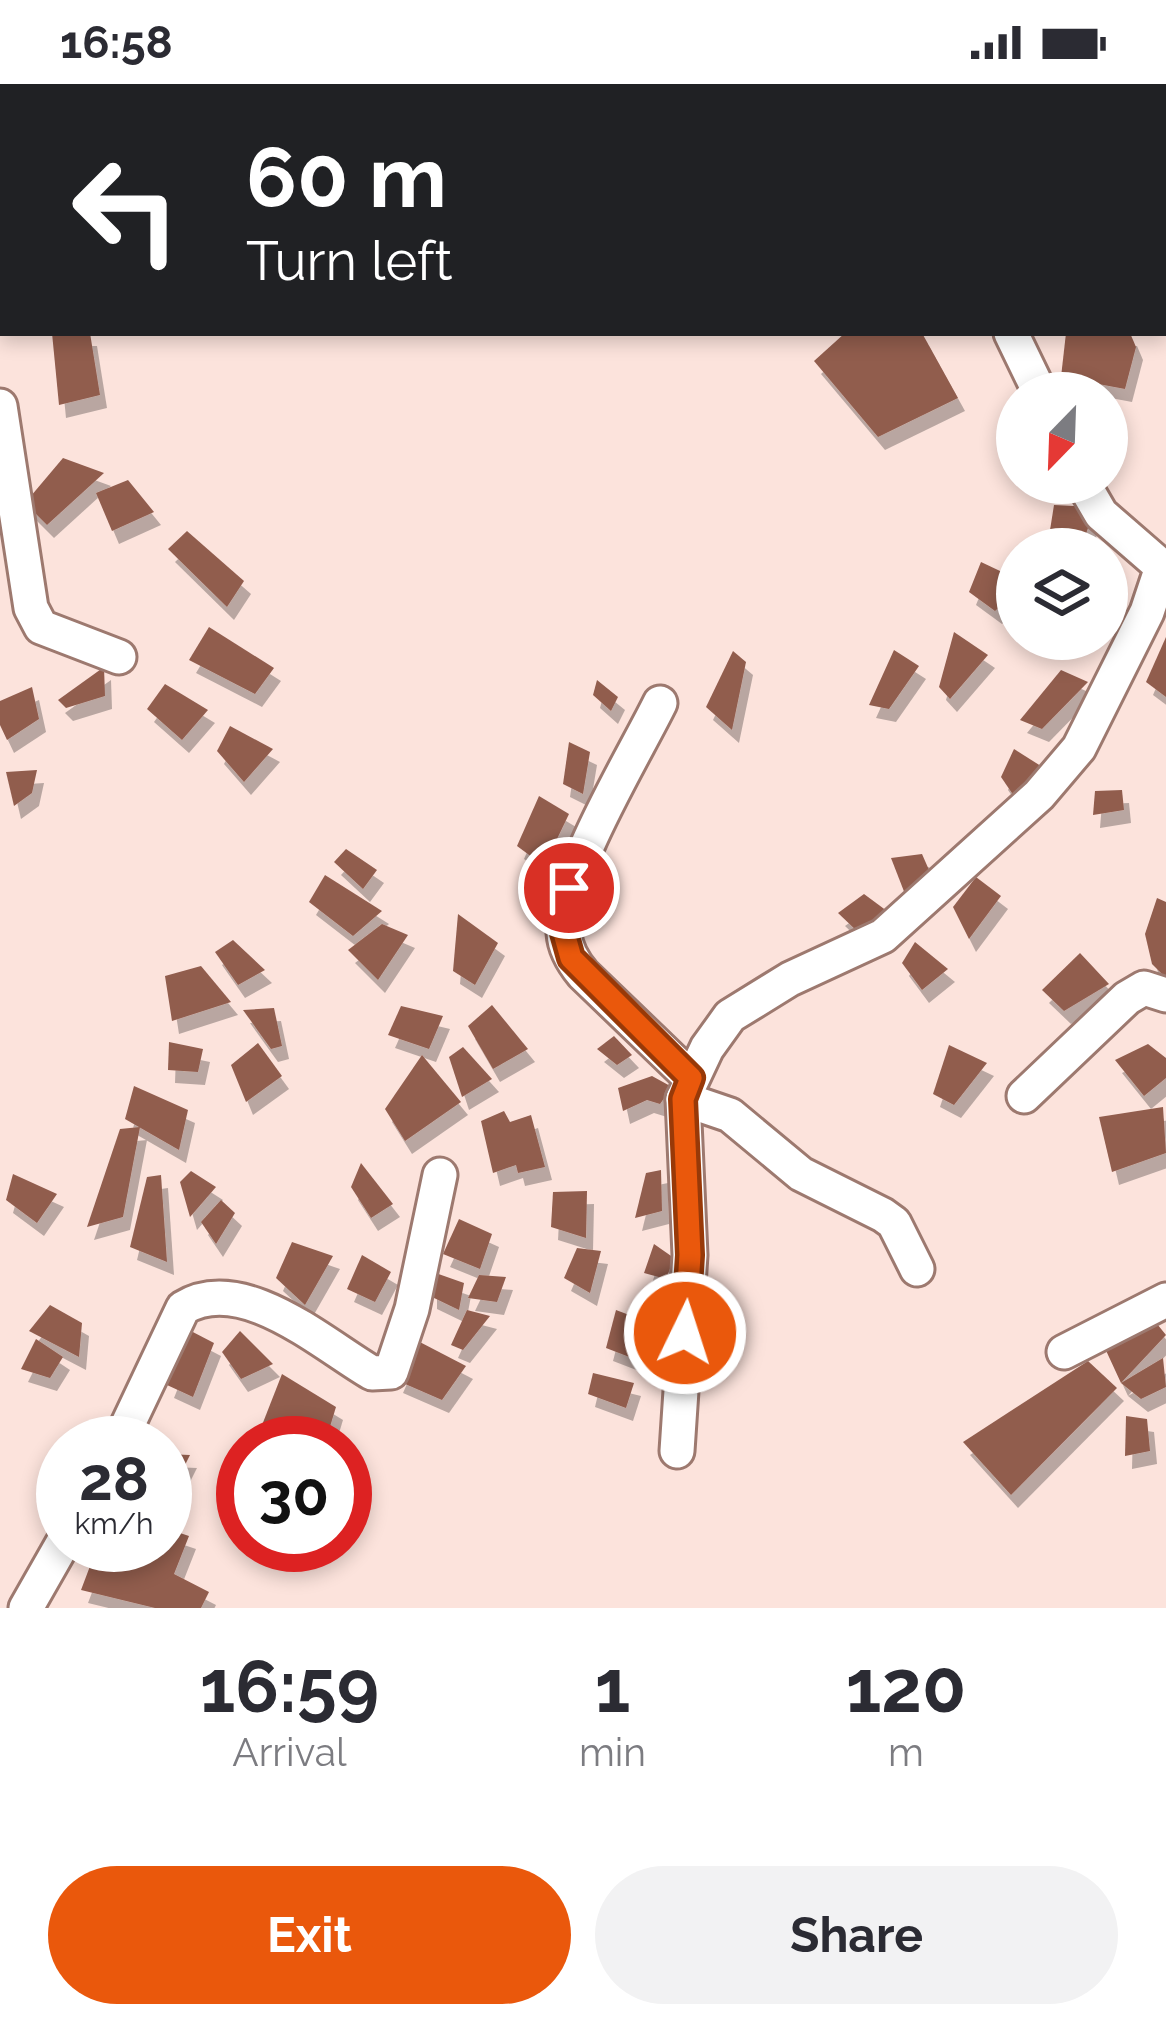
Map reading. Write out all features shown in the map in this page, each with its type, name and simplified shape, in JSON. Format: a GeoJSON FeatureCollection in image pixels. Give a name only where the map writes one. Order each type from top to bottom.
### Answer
{"type":"FeatureCollection","features":[{"type":"Feature","properties":{"kind":"street"},"geometry":{"type":"LineString","coordinates":[[1012,336],[1030,372]]}},
{"type":"Feature","properties":{"kind":"street"},"geometry":{"type":"LineString","coordinates":[[0,406],[31,608],[41,627],[119,657]]}},
{"type":"Feature","properties":{"kind":"street"},"geometry":{"type":"LineString","coordinates":[[677,1450],[690,1255],[687,1089],[730,1016],[790,979],[883,936],[1039,795],[1079,748],[1147,612],[1163,565],[1119,532],[1098,504]]}},
{"type":"Feature","properties":{"kind":"street"},"geometry":{"type":"LineString","coordinates":[[660,703],[569,888],[564,933],[571,958],[687,1089],[730,1115],[801,1174],[894,1223],[916,1268]]}},
{"type":"Feature","properties":{"kind":"street"},"geometry":{"type":"LineString","coordinates":[[1024,1096],[1127,998],[1144,988],[1166,995]]}},
{"type":"Feature","properties":{"kind":"street"},"geometry":{"type":"LineString","coordinates":[[132,1416],[183,1308],[220,1294],[262,1308],[385,1377],[391,1372],[412,1309],[440,1175]]}},
{"type":"Feature","properties":{"kind":"street"},"geometry":{"type":"LineString","coordinates":[[1064,1352],[1166,1300]]}},
{"type":"Feature","properties":{"kind":"street"},"geometry":{"type":"LineString","coordinates":[[26,1608],[46,1572]]}},
{"type":"Feature","properties":{"kind":"building"},"geometry":{"type":"Polygon","coordinates":[[[52,336],[90,336],[100,395],[59,405],[52,336]]]}},
{"type":"Feature","properties":{"kind":"building"},"geometry":{"type":"Polygon","coordinates":[[[842,336],[924,336],[958,398],[878,437],[814,361],[842,336]]]}},
{"type":"Feature","properties":{"kind":"building"},"geometry":{"type":"Polygon","coordinates":[[[1066,336],[1131,336],[1136,347],[1128,378],[1128,372],[1062,372],[1066,336]]]}},
{"type":"Feature","properties":{"kind":"building"},"geometry":{"type":"Polygon","coordinates":[[[63,458],[104,473],[47,525],[25,503],[63,458]]]}},
{"type":"Feature","properties":{"kind":"building"},"geometry":{"type":"Polygon","coordinates":[[[128,480],[154,512],[112,531],[96,493],[128,480]]]}},
{"type":"Feature","properties":{"kind":"building"},"geometry":{"type":"Polygon","coordinates":[[[1054,505],[1095,507],[1088,528],[1050,528],[1054,505]]]}},
{"type":"Feature","properties":{"kind":"building"},"geometry":{"type":"Polygon","coordinates":[[[187,531],[244,581],[227,607],[168,549],[187,531]]]}},
{"type":"Feature","properties":{"kind":"building"},"geometry":{"type":"Polygon","coordinates":[[[981,562],[996,569],[995,611],[969,592],[981,562]]]}},
{"type":"Feature","properties":{"kind":"building"},"geometry":{"type":"Polygon","coordinates":[[[209,627],[274,668],[255,694],[189,660],[209,627]]]}},
{"type":"Feature","properties":{"kind":"building"},"geometry":{"type":"Polygon","coordinates":[[[954,632],[988,655],[950,699],[939,687],[954,632]]]}},
{"type":"Feature","properties":{"kind":"building"},"geometry":{"type":"Polygon","coordinates":[[[1166,637],[1166,697],[1146,682],[1166,637]]]}},
{"type":"Feature","properties":{"kind":"building"},"geometry":{"type":"Polygon","coordinates":[[[894,650],[919,666],[889,709],[869,705],[894,650]]]}},
{"type":"Feature","properties":{"kind":"building"},"geometry":{"type":"Polygon","coordinates":[[[733,651],[746,662],[732,730],[706,707],[733,651]]]}},
{"type":"Feature","properties":{"kind":"building"},"geometry":{"type":"Polygon","coordinates":[[[104,667],[105,696],[66,708],[58,700],[104,667]]]}},
{"type":"Feature","properties":{"kind":"building"},"geometry":{"type":"Polygon","coordinates":[[[1061,670],[1088,682],[1042,729],[1020,720],[1061,670]]]}},
{"type":"Feature","properties":{"kind":"building"},"geometry":{"type":"Polygon","coordinates":[[[597,680],[618,697],[611,711],[593,695],[597,680]]]}},
{"type":"Feature","properties":{"kind":"building"},"geometry":{"type":"Polygon","coordinates":[[[165,684],[208,710],[182,740],[147,709],[165,684]]]}},
{"type":"Feature","properties":{"kind":"building"},"geometry":{"type":"Polygon","coordinates":[[[32,687],[39,719],[7,740],[0,725],[0,701],[32,687]]]}},
{"type":"Feature","properties":{"kind":"building"},"geometry":{"type":"Polygon","coordinates":[[[230,726],[273,749],[244,782],[217,751],[230,726]]]}},
{"type":"Feature","properties":{"kind":"building"},"geometry":{"type":"Polygon","coordinates":[[[569,742],[590,752],[583,794],[563,784],[569,742]]]}},
{"type":"Feature","properties":{"kind":"building"},"geometry":{"type":"Polygon","coordinates":[[[1014,749],[1044,768],[1016,799],[1001,777],[1014,749]]]}},
{"type":"Feature","properties":{"kind":"building"},"geometry":{"type":"Polygon","coordinates":[[[37,770],[32,793],[14,806],[6,772],[37,770]]]}},
{"type":"Feature","properties":{"kind":"building"},"geometry":{"type":"Polygon","coordinates":[[[1122,790],[1124,810],[1093,815],[1095,791],[1122,790]]]}},
{"type":"Feature","properties":{"kind":"building"},"geometry":{"type":"Polygon","coordinates":[[[539,796],[569,814],[544,866],[517,846],[539,796]]]}},
{"type":"Feature","properties":{"kind":"building"},"geometry":{"type":"Polygon","coordinates":[[[346,849],[377,870],[363,889],[334,862],[346,849]]]}},
{"type":"Feature","properties":{"kind":"building"},"geometry":{"type":"Polygon","coordinates":[[[922,854],[933,879],[905,894],[891,858],[922,854]]]}},
{"type":"Feature","properties":{"kind":"building"},"geometry":{"type":"Polygon","coordinates":[[[325,875],[382,911],[353,936],[309,902],[325,875]]]}},
{"type":"Feature","properties":{"kind":"building"},"geometry":{"type":"Polygon","coordinates":[[[976,877],[1001,896],[969,939],[953,907],[976,877]]]}},
{"type":"Feature","properties":{"kind":"building"},"geometry":{"type":"Polygon","coordinates":[[[864,894],[891,914],[859,933],[838,913],[864,894]]]}},
{"type":"Feature","properties":{"kind":"building"},"geometry":{"type":"Polygon","coordinates":[[[1157,898],[1166,902],[1166,978],[1152,964],[1145,934],[1157,898]]]}},
{"type":"Feature","properties":{"kind":"building"},"geometry":{"type":"Polygon","coordinates":[[[458,914],[498,943],[475,985],[453,971],[458,914]]]}},
{"type":"Feature","properties":{"kind":"building"},"geometry":{"type":"Polygon","coordinates":[[[382,924],[408,935],[378,980],[348,950],[382,924]]]}},
{"type":"Feature","properties":{"kind":"building"},"geometry":{"type":"Polygon","coordinates":[[[233,940],[265,970],[238,985],[215,952],[233,940]]]}},
{"type":"Feature","properties":{"kind":"building"},"geometry":{"type":"Polygon","coordinates":[[[915,942],[948,969],[922,990],[902,963],[915,942]]]}},
{"type":"Feature","properties":{"kind":"building"},"geometry":{"type":"Polygon","coordinates":[[[1080,953],[1109,984],[1064,1011],[1042,990],[1080,953]]]}},
{"type":"Feature","properties":{"kind":"building"},"geometry":{"type":"Polygon","coordinates":[[[201,966],[231,1002],[172,1021],[165,976],[201,966]]]}},
{"type":"Feature","properties":{"kind":"building"},"geometry":{"type":"Polygon","coordinates":[[[492,1005],[528,1049],[493,1069],[468,1026],[492,1005]]]}},
{"type":"Feature","properties":{"kind":"building"},"geometry":{"type":"Polygon","coordinates":[[[401,1006],[443,1016],[429,1049],[388,1035],[401,1006]]]}},
{"type":"Feature","properties":{"kind":"building"},"geometry":{"type":"Polygon","coordinates":[[[274,1008],[282,1046],[271,1049],[243,1010],[274,1008]]]}},
{"type":"Feature","properties":{"kind":"building"},"geometry":{"type":"Polygon","coordinates":[[[614,1036],[632,1055],[617,1065],[597,1049],[614,1036]]]}},
{"type":"Feature","properties":{"kind":"building"},"geometry":{"type":"Polygon","coordinates":[[[169,1042],[203,1049],[198,1072],[168,1070],[169,1042]]]}},
{"type":"Feature","properties":{"kind":"building"},"geometry":{"type":"Polygon","coordinates":[[[258,1043],[282,1076],[246,1102],[231,1065],[258,1043]]]}},
{"type":"Feature","properties":{"kind":"building"},"geometry":{"type":"Polygon","coordinates":[[[1148,1044],[1166,1058],[1166,1078],[1144,1096],[1115,1060],[1148,1044]]]}},
{"type":"Feature","properties":{"kind":"building"},"geometry":{"type":"Polygon","coordinates":[[[949,1045],[987,1063],[954,1105],[933,1094],[949,1045]]]}},
{"type":"Feature","properties":{"kind":"building"},"geometry":{"type":"Polygon","coordinates":[[[463,1047],[492,1079],[462,1097],[449,1057],[463,1047]]]}},
{"type":"Feature","properties":{"kind":"building"},"geometry":{"type":"Polygon","coordinates":[[[422,1055],[461,1102],[405,1141],[385,1109],[422,1055]]]}},
{"type":"Feature","properties":{"kind":"building"},"geometry":{"type":"Polygon","coordinates":[[[652,1076],[672,1087],[660,1104],[647,1100],[623,1111],[618,1088],[652,1076]]]}},
{"type":"Feature","properties":{"kind":"building"},"geometry":{"type":"Polygon","coordinates":[[[134,1086],[188,1110],[179,1150],[125,1119],[134,1086]]]}},
{"type":"Feature","properties":{"kind":"building"},"geometry":{"type":"Polygon","coordinates":[[[1163,1107],[1166,1153],[1112,1172],[1099,1117],[1163,1107]]]}},
{"type":"Feature","properties":{"kind":"building"},"geometry":{"type":"Polygon","coordinates":[[[504,1111],[510,1122],[531,1115],[545,1167],[518,1173],[516,1165],[493,1173],[481,1121],[504,1111]]]}},
{"type":"Feature","properties":{"kind":"building"},"geometry":{"type":"Polygon","coordinates":[[[140,1127],[123,1217],[87,1227],[120,1129],[140,1127]]]}},
{"type":"Feature","properties":{"kind":"building"},"geometry":{"type":"Polygon","coordinates":[[[361,1163],[393,1204],[371,1218],[351,1187],[361,1163]]]}},
{"type":"Feature","properties":{"kind":"building"},"geometry":{"type":"Polygon","coordinates":[[[661,1170],[662,1211],[635,1218],[646,1173],[661,1170]]]}},
{"type":"Feature","properties":{"kind":"building"},"geometry":{"type":"Polygon","coordinates":[[[191,1171],[216,1187],[190,1217],[180,1182],[191,1171]]]}},
{"type":"Feature","properties":{"kind":"building"},"geometry":{"type":"Polygon","coordinates":[[[13,1174],[57,1194],[37,1223],[6,1200],[13,1174]]]}},
{"type":"Feature","properties":{"kind":"building"},"geometry":{"type":"Polygon","coordinates":[[[161,1175],[167,1262],[130,1247],[147,1177],[161,1175]]]}},
{"type":"Feature","properties":{"kind":"building"},"geometry":{"type":"Polygon","coordinates":[[[587,1191],[586,1238],[551,1227],[553,1192],[587,1191]]]}},
{"type":"Feature","properties":{"kind":"building"},"geometry":{"type":"Polygon","coordinates":[[[221,1200],[235,1213],[216,1244],[201,1222],[221,1200]]]}},
{"type":"Feature","properties":{"kind":"building"},"geometry":{"type":"Polygon","coordinates":[[[459,1219],[492,1234],[480,1269],[443,1254],[459,1219]]]}},
{"type":"Feature","properties":{"kind":"building"},"geometry":{"type":"Polygon","coordinates":[[[292,1242],[333,1256],[305,1305],[276,1278],[292,1242]]]}},
{"type":"Feature","properties":{"kind":"building"},"geometry":{"type":"Polygon","coordinates":[[[654,1244],[674,1258],[666,1279],[644,1273],[654,1244]]]}},
{"type":"Feature","properties":{"kind":"building"},"geometry":{"type":"Polygon","coordinates":[[[577,1248],[601,1251],[590,1293],[564,1278],[577,1248]]]}},
{"type":"Feature","properties":{"kind":"building"},"geometry":{"type":"Polygon","coordinates":[[[362,1255],[391,1272],[375,1302],[347,1289],[362,1255]]]}},
{"type":"Feature","properties":{"kind":"building"},"geometry":{"type":"Polygon","coordinates":[[[430,1271],[464,1283],[459,1310],[430,1296],[430,1271]]]}},
{"type":"Feature","properties":{"kind":"building"},"geometry":{"type":"Polygon","coordinates":[[[479,1275],[506,1277],[497,1302],[468,1298],[479,1275]]]}},
{"type":"Feature","properties":{"kind":"building"},"geometry":{"type":"Polygon","coordinates":[[[50,1305],[82,1323],[79,1357],[29,1331],[50,1305]]]}},
{"type":"Feature","properties":{"kind":"building"},"geometry":{"type":"Polygon","coordinates":[[[467,1310],[490,1316],[463,1350],[451,1345],[467,1310]]]}},
{"type":"Feature","properties":{"kind":"building"},"geometry":{"type":"Polygon","coordinates":[[[616,1310],[653,1324],[632,1358],[606,1348],[616,1310]]]}},
{"type":"Feature","properties":{"kind":"building"},"geometry":{"type":"Polygon","coordinates":[[[1149,1314],[1166,1335],[1121,1383],[1103,1344],[1149,1314]]]}},
{"type":"Feature","properties":{"kind":"building"},"geometry":{"type":"Polygon","coordinates":[[[189,1330],[214,1343],[193,1397],[167,1385],[189,1330]]]}},
{"type":"Feature","properties":{"kind":"building"},"geometry":{"type":"Polygon","coordinates":[[[240,1331],[273,1364],[241,1379],[222,1352],[240,1331]]]}},
{"type":"Feature","properties":{"kind":"building"},"geometry":{"type":"Polygon","coordinates":[[[36,1339],[63,1357],[50,1378],[21,1369],[36,1339]]]}},
{"type":"Feature","properties":{"kind":"building"},"geometry":{"type":"Polygon","coordinates":[[[414,1339],[466,1366],[442,1400],[396,1380],[414,1339]]]}},
{"type":"Feature","properties":{"kind":"building"},"geometry":{"type":"Polygon","coordinates":[[[1163,1358],[1166,1387],[1141,1399],[1121,1383],[1163,1358]]]}},
{"type":"Feature","properties":{"kind":"building"},"geometry":{"type":"Polygon","coordinates":[[[1088,1361],[1117,1388],[1011,1495],[963,1442],[1088,1361]]]}},
{"type":"Feature","properties":{"kind":"building"},"geometry":{"type":"Polygon","coordinates":[[[593,1373],[634,1383],[626,1408],[588,1394],[593,1373]]]}},
{"type":"Feature","properties":{"kind":"building"},"geometry":{"type":"Polygon","coordinates":[[[282,1374],[336,1407],[333,1416],[266,1416],[282,1374]]]}},
{"type":"Feature","properties":{"kind":"building"},"geometry":{"type":"Polygon","coordinates":[[[1126,1416],[1147,1419],[1150,1451],[1125,1456],[1126,1416]]]}},
{"type":"Feature","properties":{"kind":"building"},"geometry":{"type":"Polygon","coordinates":[[[88,1572],[175,1572],[209,1592],[201,1608],[155,1608],[81,1590],[88,1572]]]}},
{"type":"Feature","properties":{"kind":"route"},"geometry":{"type":"LineString","coordinates":[[569,888],[564,933],[571,958],[691,1078],[683,1099],[682,1130],[690,1255],[685,1333]]}}]}
